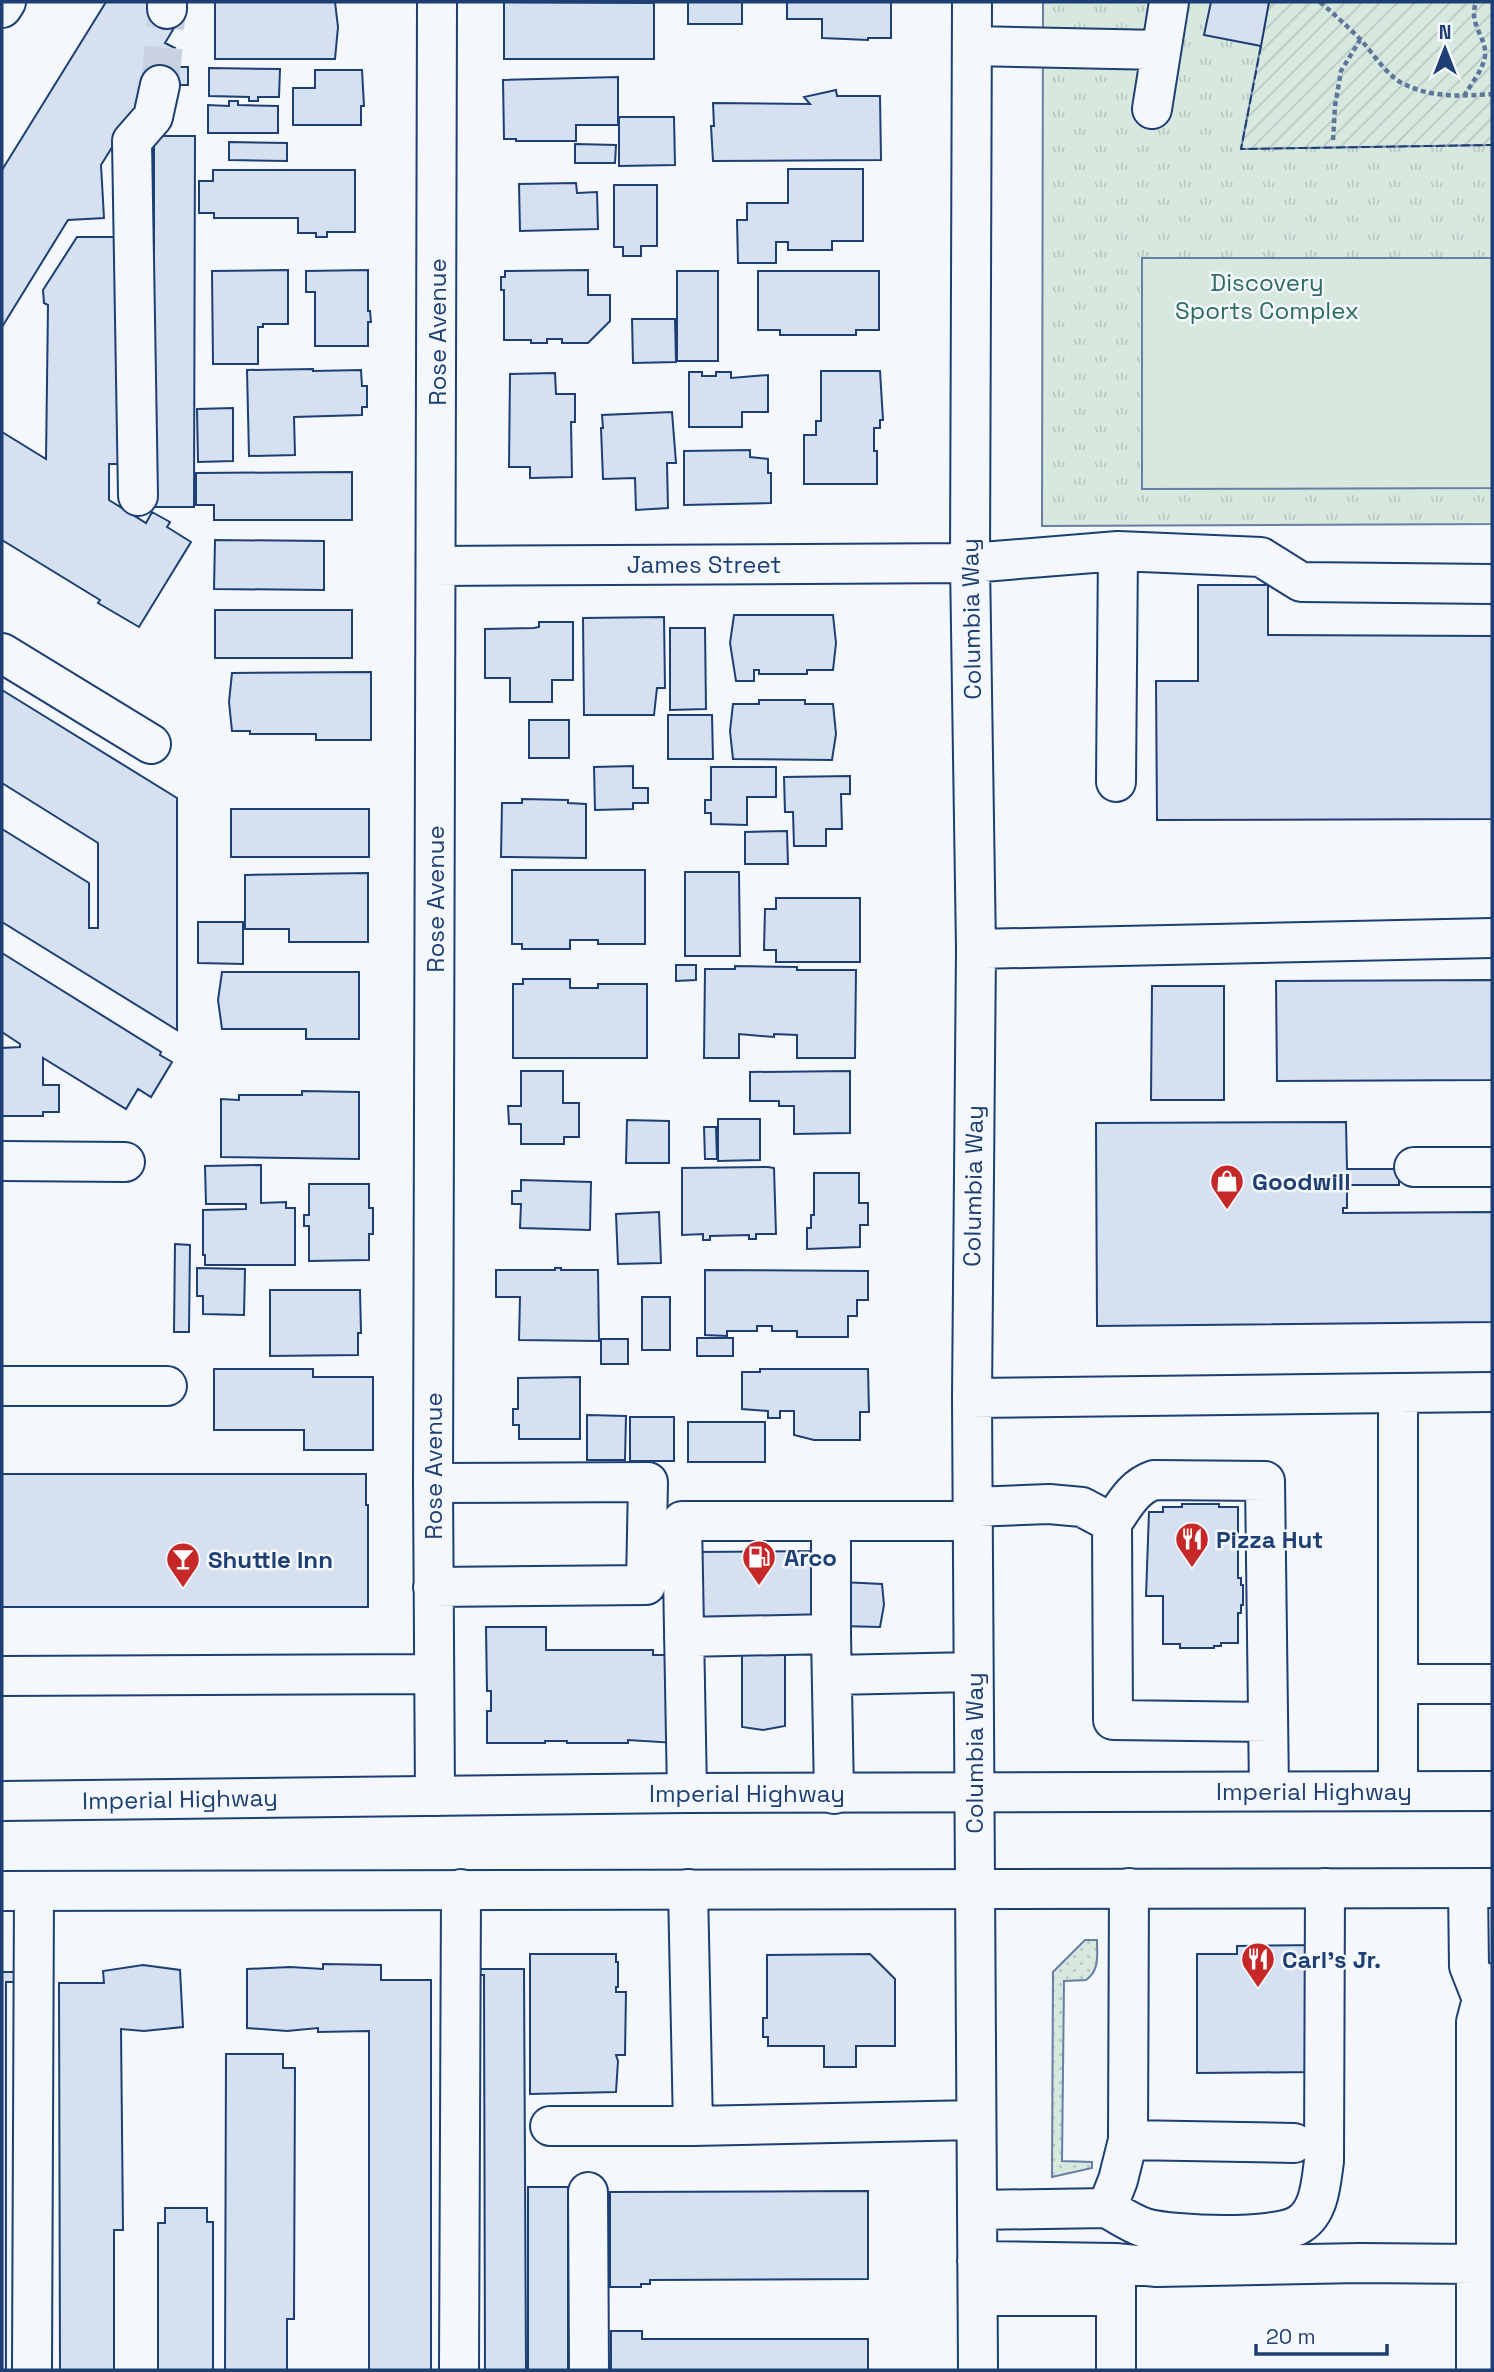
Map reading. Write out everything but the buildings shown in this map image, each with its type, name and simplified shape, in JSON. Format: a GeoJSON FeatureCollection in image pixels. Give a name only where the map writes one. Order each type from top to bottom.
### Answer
{"type":"FeatureCollection","features":[{"type":"Feature","properties":{"kind":"street"},"geometry":{"type":"LineString","coordinates":[[2,8],[6,2]]}},
{"type":"Feature","properties":{"kind":"street","name":"Rose Avenue"},"geometry":{"type":"LineString","coordinates":[[435,1796],[433,1483],[437,2]]}},
{"type":"Feature","properties":{"kind":"street","name":"Columbia Way"},"geometry":{"type":"LineString","coordinates":[[972,2],[970,563],[976,949],[972,1398],[973,1793],[978,2370]]}},
{"type":"Feature","properties":{"kind":"street"},"geometry":{"type":"LineString","coordinates":[[1152,109],[1169,2]]}},
{"type":"Feature","properties":{"kind":"street"},"geometry":{"type":"LineString","coordinates":[[972,46],[1161,50]]}},
{"type":"Feature","properties":{"kind":"street"},"geometry":{"type":"LineString","coordinates":[[138,496],[132,141],[153,117],[160,85]]}},
{"type":"Feature","properties":{"kind":"street"},"geometry":{"type":"LineString","coordinates":[[1116,782],[1118,551]]}},
{"type":"Feature","properties":{"kind":"street","name":"James Street"},"geometry":{"type":"LineString","coordinates":[[437,566],[970,563],[1118,551],[1261,557],[1301,582],[1492,584]]}},
{"type":"Feature","properties":{"kind":"street"},"geometry":{"type":"LineString","coordinates":[[2,653],[150,744]]}},
{"type":"Feature","properties":{"kind":"street"},"geometry":{"type":"LineString","coordinates":[[976,949],[1492,938]]}},
{"type":"Feature","properties":{"kind":"street"},"geometry":{"type":"LineString","coordinates":[[2,1161],[125,1162]]}},
{"type":"Feature","properties":{"kind":"street"},"geometry":{"type":"LineString","coordinates":[[1414,1167],[1492,1167]]}},
{"type":"Feature","properties":{"kind":"street"},"geometry":{"type":"LineString","coordinates":[[2,1386],[167,1386]]}},
{"type":"Feature","properties":{"kind":"street"},"geometry":{"type":"LineString","coordinates":[[972,1398],[1492,1392]]}},
{"type":"Feature","properties":{"kind":"street"},"geometry":{"type":"LineString","coordinates":[[1398,1393],[1398,1791]]}},
{"type":"Feature","properties":{"kind":"street"},"geometry":{"type":"LineString","coordinates":[[1268,1722],[1113,1720],[1112,1523],[1143,1483],[1154,1480],[1265,1481],[1269,1791]]}},
{"type":"Feature","properties":{"kind":"street"},"geometry":{"type":"LineString","coordinates":[[433,1483],[648,1482],[646,1585],[433,1587]]}},
{"type":"Feature","properties":{"kind":"street"},"geometry":{"type":"LineString","coordinates":[[1135,1491],[1137,1721]]}},
{"type":"Feature","properties":{"kind":"street"},"geometry":{"type":"LineString","coordinates":[[687,1793],[682,1521],[831,1521],[973,1514],[1060,1505],[1082,1507],[1112,1523]]}},
{"type":"Feature","properties":{"kind":"street"},"geometry":{"type":"LineString","coordinates":[[831,1521],[834,1794]]}},
{"type":"Feature","properties":{"kind":"street"},"geometry":{"type":"LineString","coordinates":[[684,1637],[831,1634]]}},
{"type":"Feature","properties":{"kind":"street"},"geometry":{"type":"LineString","coordinates":[[832,1675],[973,1672]]}},
{"type":"Feature","properties":{"kind":"street"},"geometry":{"type":"LineString","coordinates":[[2,1676],[434,1674]]}},
{"type":"Feature","properties":{"kind":"street"},"geometry":{"type":"LineString","coordinates":[[1398,1684],[1492,1684]]}},
{"type":"Feature","properties":{"kind":"street","name":"Imperial Highway"},"geometry":{"type":"LineString","coordinates":[[2,1801],[687,1793],[1492,1791]]}},
{"type":"Feature","properties":{"kind":"street"},"geometry":{"type":"LineString","coordinates":[[1107,2208],[1118,2180],[1128,2140],[1129,1888]]}},
{"type":"Feature","properties":{"kind":"street"},"geometry":{"type":"LineString","coordinates":[[32,2370],[18,1891],[1129,1888],[1480,1889],[1469,1966],[1487,1991],[1476,2022],[1476,2370]]}},
{"type":"Feature","properties":{"kind":"street"},"geometry":{"type":"LineString","coordinates":[[977,2210],[1107,2208],[1142,2227],[1172,2234],[1281,2232],[1301,2224],[1313,2210],[1320,2190],[1324,2161],[1325,1888]]}},
{"type":"Feature","properties":{"kind":"street"},"geometry":{"type":"LineString","coordinates":[[459,2370],[461,1889]]}},
{"type":"Feature","properties":{"kind":"street"},"geometry":{"type":"LineString","coordinates":[[688,1889],[693,2126]]}},
{"type":"Feature","properties":{"kind":"street"},"geometry":{"type":"LineString","coordinates":[[550,2126],[976,2120]]}},
{"type":"Feature","properties":{"kind":"street"},"geometry":{"type":"LineString","coordinates":[[1128,2140],[1294,2143]]}},
{"type":"Feature","properties":{"kind":"street"},"geometry":{"type":"LineString","coordinates":[[588,2192],[589,2370]]}},
{"type":"Feature","properties":{"kind":"street"},"geometry":{"type":"LineString","coordinates":[[978,2278],[1116,2280],[1157,2267],[1476,2264]]}},
{"type":"Feature","properties":{"kind":"street"},"geometry":{"type":"LineString","coordinates":[[1116,2280],[1116,2370]]}},
{"type":"Feature","properties":{"kind":"path"},"geometry":{"type":"LineString","coordinates":[[1320,2],[1404,85],[1436,94],[1492,94]]}},
{"type":"Feature","properties":{"kind":"path"},"geometry":{"type":"LineString","coordinates":[[1463,96],[1478,73],[1486,54],[1473,16],[1476,2]]}},
{"type":"Feature","properties":{"kind":"path"},"geometry":{"type":"LineString","coordinates":[[1334,140],[1335,106],[1341,71],[1360,40]]}},
{"type":"Feature","properties":{"kind":"green space","name":"Discovery Sports Complex"},"geometry":{"type":"Polygon","coordinates":[[[1043,2],[1492,2],[1492,524],[1042,526],[1043,2]]]}},
{"type":"Feature","properties":{"kind":"green space"},"geometry":{"type":"Polygon","coordinates":[[[1269,2],[1492,2],[1492,145],[1241,149],[1269,2]]]}},
{"type":"Feature","properties":{"kind":"green space"},"geometry":{"type":"Polygon","coordinates":[[[1142,258],[1492,258],[1492,488],[1142,489],[1142,258]]]}},
{"type":"Feature","properties":{"kind":"green space"},"geometry":{"type":"Polygon","coordinates":[[[1085,1940],[1097,1940],[1094,1972],[1086,1980],[1064,1981],[1062,2161],[1092,2162],[1092,2168],[1052,2177],[1053,1972],[1085,1940]]]}},
{"type":"Feature","properties":{"kind":"tunnel"},"geometry":{"type":"LineString","coordinates":[[160,85],[167,9]]}},
{"type":"Feature","properties":{"kind":"fence"},"geometry":{"type":"LineString","coordinates":[[1261,46],[1241,149],[1492,145]]}},
{"type":"Feature","properties":{"kind":"place","name":"Goodwill"},"geometry":{"type":"Point","coordinates":[1227,1211]}},
{"type":"Feature","properties":{"kind":"place","name":"Pizza Hut"},"geometry":{"type":"Point","coordinates":[1192,1569]}},
{"type":"Feature","properties":{"kind":"place","name":"Arco"},"geometry":{"type":"Point","coordinates":[759,1587]}},
{"type":"Feature","properties":{"kind":"place","name":"Shuttle Inn"},"geometry":{"type":"Point","coordinates":[183,1589]}},
{"type":"Feature","properties":{"kind":"place","name":"Carl's Jr."},"geometry":{"type":"Point","coordinates":[1258,1989]}}]}
